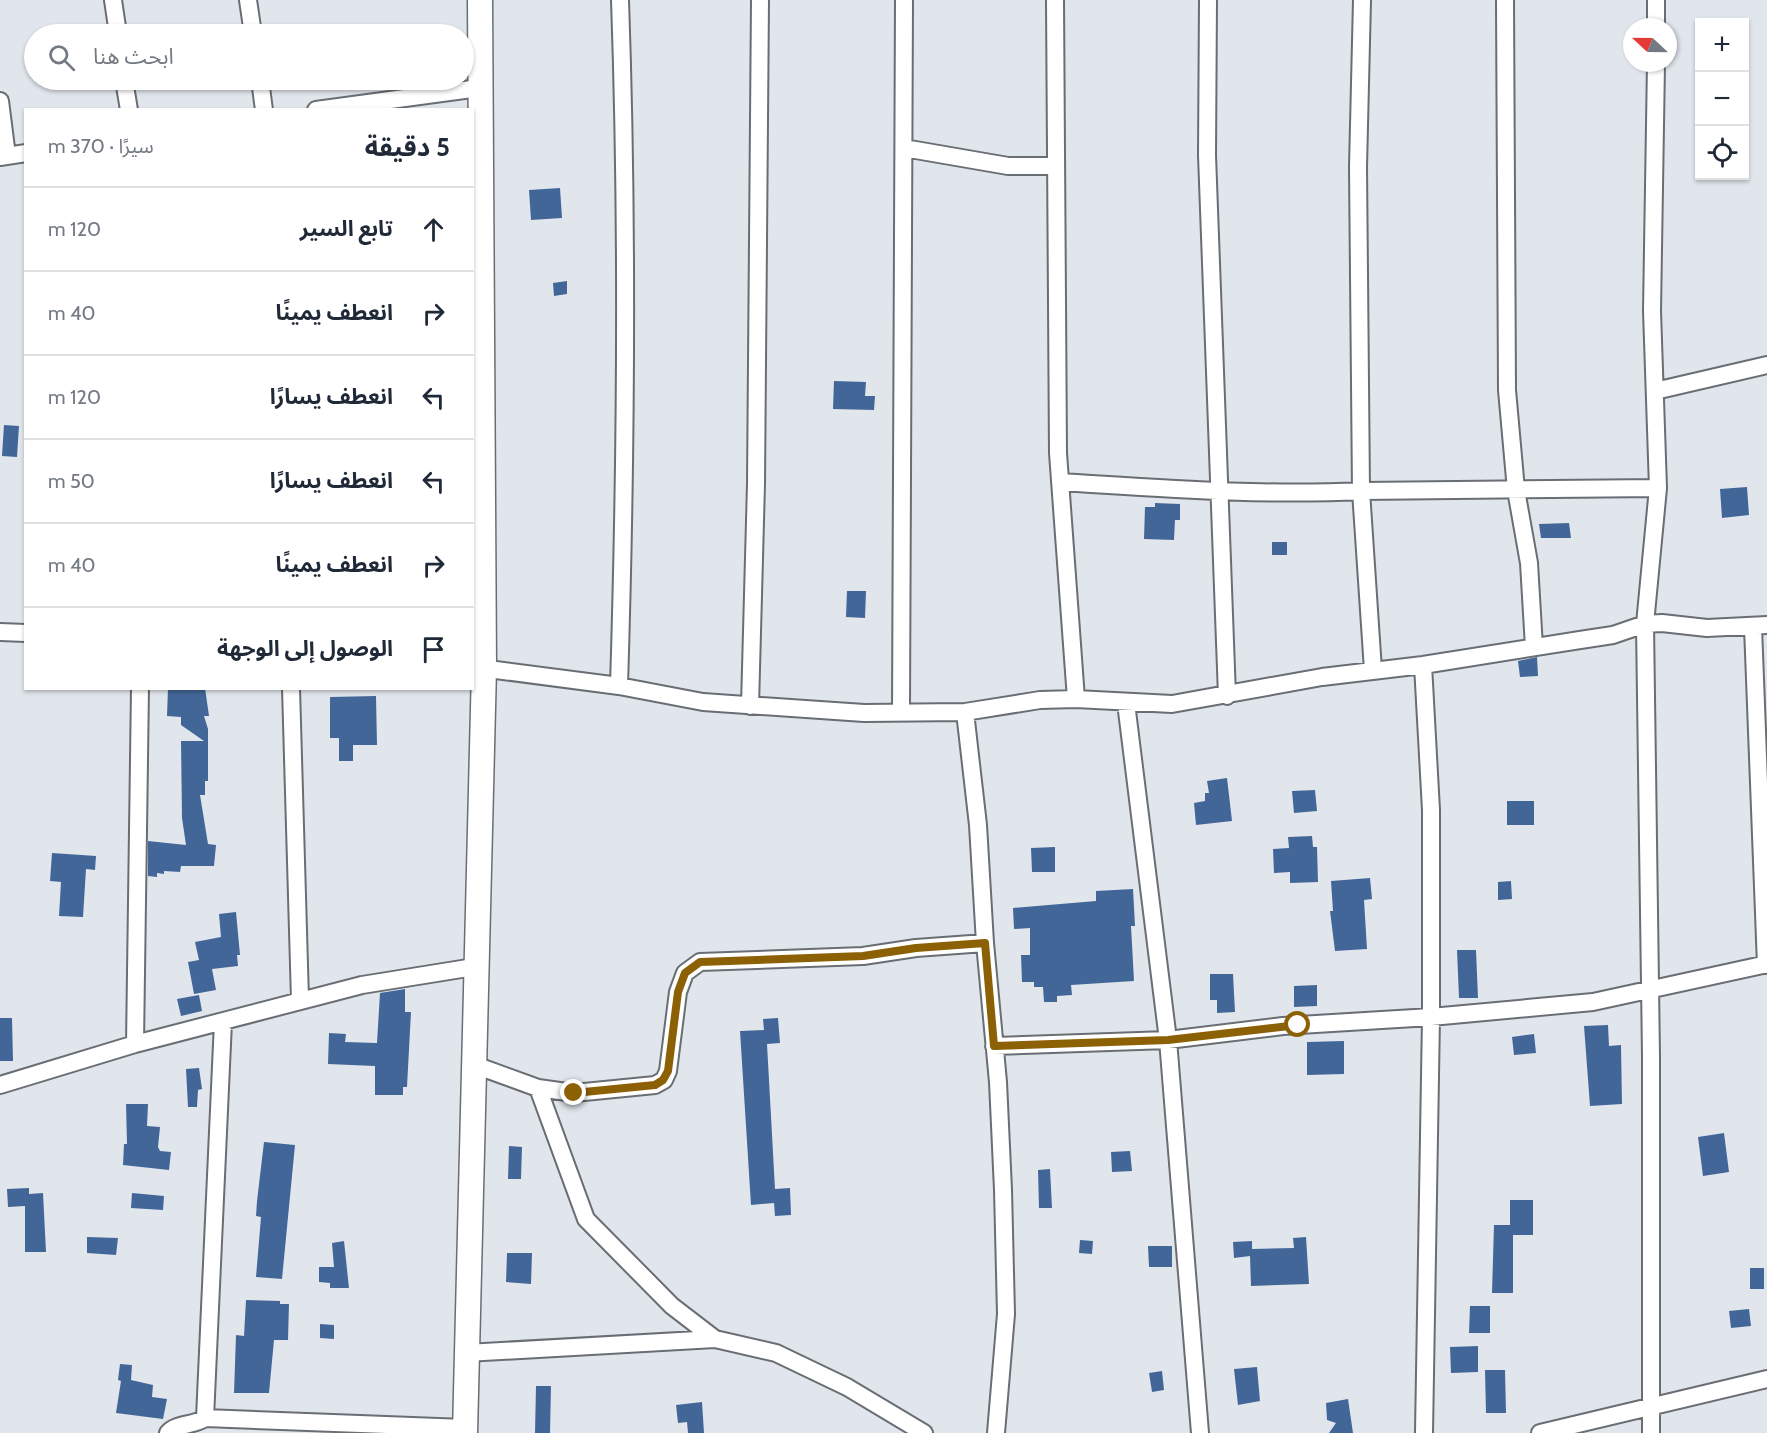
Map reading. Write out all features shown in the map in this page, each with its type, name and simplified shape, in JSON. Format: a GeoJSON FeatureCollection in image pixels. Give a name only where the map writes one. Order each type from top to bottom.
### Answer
{"type":"FeatureCollection","features":[{"type":"Feature","properties":{"kind":"street"},"geometry":{"type":"LineString","coordinates":[[113,0],[117,24]]}},
{"type":"Feature","properties":{"kind":"street"},"geometry":{"type":"LineString","coordinates":[[248,0],[252,24]]}},
{"type":"Feature","properties":{"kind":"street"},"geometry":{"type":"LineString","coordinates":[[168,1433],[171,1429],[198,1423],[205,1418],[465,1431],[478,667],[480,0]]}},
{"type":"Feature","properties":{"kind":"street"},"geometry":{"type":"LineString","coordinates":[[619,686],[626,478],[625,146],[620,0]]}},
{"type":"Feature","properties":{"kind":"street"},"geometry":{"type":"LineString","coordinates":[[750,705],[755,495],[760,0]]}},
{"type":"Feature","properties":{"kind":"street"},"geometry":{"type":"LineString","coordinates":[[901,713],[904,0]]}},
{"type":"Feature","properties":{"kind":"street"},"geometry":{"type":"LineString","coordinates":[[1055,0],[1060,482],[1076,699]]}},
{"type":"Feature","properties":{"kind":"street"},"geometry":{"type":"LineString","coordinates":[[1208,0],[1207,155],[1227,696]]}},
{"type":"Feature","properties":{"kind":"street"},"geometry":{"type":"LineString","coordinates":[[1362,0],[1358,191],[1361,491],[1373,670]]}},
{"type":"Feature","properties":{"kind":"street"},"geometry":{"type":"LineString","coordinates":[[1505,0],[1507,390],[1516,490],[1529,563],[1534,647]]}},
{"type":"Feature","properties":{"kind":"street"},"geometry":{"type":"LineString","coordinates":[[1656,0],[1656,18]]}},
{"type":"Feature","properties":{"kind":"street"},"geometry":{"type":"LineString","coordinates":[[1651,1433],[1645,624],[1658,488],[1652,311],[1656,72]]}},
{"type":"Feature","properties":{"kind":"street"},"geometry":{"type":"LineString","coordinates":[[474,89],[479,88]]}},
{"type":"Feature","properties":{"kind":"street"},"geometry":{"type":"LineString","coordinates":[[126,90],[129,108]]}},
{"type":"Feature","properties":{"kind":"street"},"geometry":{"type":"LineString","coordinates":[[261,90],[264,108]]}},
{"type":"Feature","properties":{"kind":"street"},"geometry":{"type":"LineString","coordinates":[[331,108],[464,90]]}},
{"type":"Feature","properties":{"kind":"street"},"geometry":{"type":"LineString","coordinates":[[0,101],[4,156],[24,153]]}},
{"type":"Feature","properties":{"kind":"street"},"geometry":{"type":"LineString","coordinates":[[904,148],[1008,166],[1055,166]]}},
{"type":"Feature","properties":{"kind":"street"},"geometry":{"type":"LineString","coordinates":[[1655,391],[1767,365]]}},
{"type":"Feature","properties":{"kind":"street"},"geometry":{"type":"LineString","coordinates":[[1060,482],[1219,492],[1310,494],[1361,491],[1658,488]]}},
{"type":"Feature","properties":{"kind":"street"},"geometry":{"type":"LineString","coordinates":[[478,667],[619,686],[703,702],[864,713],[964,712],[1040,700],[1076,699],[1172,704],[1373,670],[1423,665],[1613,635],[1645,624],[1662,623],[1707,628],[1760,626],[1767,964],[1648,988],[1593,1002],[1431,1017],[1283,1026],[1168,1040],[994,1046]]}},
{"type":"Feature","properties":{"kind":"street"},"geometry":{"type":"LineString","coordinates":[[0,632],[24,633]]}},
{"type":"Feature","properties":{"kind":"street"},"geometry":{"type":"LineString","coordinates":[[1423,665],[1431,810],[1431,1017],[1424,1433]]}},
{"type":"Feature","properties":{"kind":"street"},"geometry":{"type":"LineString","coordinates":[[135,1044],[140,690]]}},
{"type":"Feature","properties":{"kind":"street"},"geometry":{"type":"LineString","coordinates":[[291,690],[300,1000]]}},
{"type":"Feature","properties":{"kind":"street"},"geometry":{"type":"LineString","coordinates":[[1126,703],[1168,1040],[1200,1433]]}},
{"type":"Feature","properties":{"kind":"street"},"geometry":{"type":"LineString","coordinates":[[964,712],[978,825],[1003,1190],[1006,1314],[996,1433]]}},
{"type":"Feature","properties":{"kind":"street"},"geometry":{"type":"LineString","coordinates":[[472,1065],[538,1088],[574,1093],[655,1085],[663,1080],[668,1071],[678,992],[685,973],[700,962],[863,956],[916,948],[985,943]]}},
{"type":"Feature","properties":{"kind":"street"},"geometry":{"type":"LineString","coordinates":[[0,1085],[135,1044],[300,1000],[362,985],[474,967]]}},
{"type":"Feature","properties":{"kind":"street"},"geometry":{"type":"LineString","coordinates":[[205,1418],[223,1022]]}},
{"type":"Feature","properties":{"kind":"street"},"geometry":{"type":"LineString","coordinates":[[538,1088],[586,1219],[672,1306],[715,1339]]}},
{"type":"Feature","properties":{"kind":"street"},"geometry":{"type":"LineString","coordinates":[[466,1353],[715,1339],[776,1353],[847,1387],[924,1433]]}},
{"type":"Feature","properties":{"kind":"street"},"geometry":{"type":"LineString","coordinates":[[1540,1433],[1767,1379]]}},
{"type":"Feature","properties":{"kind":"building"},"geometry":{"type":"Polygon","coordinates":[[[560,188],[562,218],[531,220],[529,190],[560,188]]]}},
{"type":"Feature","properties":{"kind":"building"},"geometry":{"type":"Polygon","coordinates":[[[567,281],[567,294],[554,296],[553,283],[567,281]]]}},
{"type":"Feature","properties":{"kind":"building"},"geometry":{"type":"Polygon","coordinates":[[[834,381],[866,382],[865,396],[875,396],[874,410],[833,409],[834,381]]]}},
{"type":"Feature","properties":{"kind":"building"},"geometry":{"type":"Polygon","coordinates":[[[4,425],[19,426],[17,457],[2,456],[4,425]]]}},
{"type":"Feature","properties":{"kind":"building"},"geometry":{"type":"Polygon","coordinates":[[[1747,487],[1749,515],[1722,518],[1720,489],[1747,487]]]}},
{"type":"Feature","properties":{"kind":"building"},"geometry":{"type":"Polygon","coordinates":[[[1155,503],[1180,504],[1180,520],[1175,520],[1174,540],[1144,539],[1145,507],[1155,507],[1155,503]]]}},
{"type":"Feature","properties":{"kind":"building"},"geometry":{"type":"Polygon","coordinates":[[[1569,523],[1571,538],[1541,538],[1539,524],[1569,523]]]}},
{"type":"Feature","properties":{"kind":"building"},"geometry":{"type":"Polygon","coordinates":[[[1272,542],[1287,542],[1287,555],[1272,555],[1272,542]]]}},
{"type":"Feature","properties":{"kind":"building"},"geometry":{"type":"Polygon","coordinates":[[[847,591],[866,591],[865,618],[846,617],[847,591]]]}},
{"type":"Feature","properties":{"kind":"building"},"geometry":{"type":"Polygon","coordinates":[[[1537,657],[1538,676],[1520,677],[1518,661],[1537,657]]]}},
{"type":"Feature","properties":{"kind":"building"},"geometry":{"type":"Polygon","coordinates":[[[168,690],[205,690],[209,716],[204,716],[208,729],[208,781],[205,781],[205,795],[200,795],[208,844],[216,845],[214,866],[181,866],[180,872],[164,871],[164,874],[157,873],[157,877],[148,876],[148,841],[186,845],[182,818],[181,741],[204,741],[181,725],[181,717],[167,716],[168,690]]]}},
{"type":"Feature","properties":{"kind":"building"},"geometry":{"type":"Polygon","coordinates":[[[376,696],[377,745],[353,745],[353,761],[339,761],[339,738],[330,738],[330,697],[376,696]]]}},
{"type":"Feature","properties":{"kind":"building"},"geometry":{"type":"Polygon","coordinates":[[[1227,778],[1232,821],[1196,825],[1194,803],[1205,801],[1205,793],[1209,793],[1207,781],[1227,778]]]}},
{"type":"Feature","properties":{"kind":"building"},"geometry":{"type":"Polygon","coordinates":[[[1315,790],[1317,811],[1294,813],[1292,791],[1315,790]]]}},
{"type":"Feature","properties":{"kind":"building"},"geometry":{"type":"Polygon","coordinates":[[[1507,801],[1534,801],[1534,825],[1507,825],[1507,801]]]}},
{"type":"Feature","properties":{"kind":"building"},"geometry":{"type":"Polygon","coordinates":[[[1312,836],[1313,847],[1317,847],[1318,882],[1290,883],[1290,872],[1274,873],[1273,849],[1289,848],[1288,837],[1312,836]]]}},
{"type":"Feature","properties":{"kind":"building"},"geometry":{"type":"Polygon","coordinates":[[[1055,847],[1055,872],[1032,872],[1031,848],[1055,847]]]}},
{"type":"Feature","properties":{"kind":"building"},"geometry":{"type":"Polygon","coordinates":[[[52,853],[96,856],[95,870],[86,869],[83,917],[59,916],[61,882],[50,881],[52,853]]]}},
{"type":"Feature","properties":{"kind":"building"},"geometry":{"type":"Polygon","coordinates":[[[1370,878],[1372,899],[1364,900],[1367,949],[1335,951],[1330,911],[1333,911],[1331,881],[1370,878]]]}},
{"type":"Feature","properties":{"kind":"building"},"geometry":{"type":"Polygon","coordinates":[[[1511,881],[1512,899],[1498,900],[1498,882],[1511,881]]]}},
{"type":"Feature","properties":{"kind":"building"},"geometry":{"type":"Polygon","coordinates":[[[1133,889],[1135,926],[1131,926],[1134,981],[1071,985],[1072,995],[1057,996],[1057,1002],[1044,1002],[1043,987],[1034,987],[1034,982],[1022,982],[1021,955],[1030,955],[1030,928],[1014,929],[1013,908],[1096,901],[1096,891],[1133,889]]]}},
{"type":"Feature","properties":{"kind":"building"},"geometry":{"type":"Polygon","coordinates":[[[236,912],[240,955],[237,955],[238,966],[212,969],[216,990],[194,994],[188,962],[199,960],[195,942],[221,937],[219,914],[236,912]]]}},
{"type":"Feature","properties":{"kind":"building"},"geometry":{"type":"Polygon","coordinates":[[[1457,950],[1476,950],[1478,998],[1459,998],[1457,950]]]}},
{"type":"Feature","properties":{"kind":"building"},"geometry":{"type":"Polygon","coordinates":[[[1210,974],[1233,974],[1235,1012],[1217,1013],[1217,1000],[1210,1000],[1210,974]]]}},
{"type":"Feature","properties":{"kind":"building"},"geometry":{"type":"Polygon","coordinates":[[[1317,985],[1317,1006],[1294,1007],[1294,986],[1317,985]]]}},
{"type":"Feature","properties":{"kind":"building"},"geometry":{"type":"Polygon","coordinates":[[[405,989],[405,1012],[411,1012],[407,1087],[403,1087],[403,1095],[375,1095],[375,1066],[328,1064],[329,1033],[346,1034],[345,1042],[377,1043],[380,993],[405,989]]]}},
{"type":"Feature","properties":{"kind":"building"},"geometry":{"type":"Polygon","coordinates":[[[199,995],[202,1011],[181,1016],[177,999],[199,995]]]}},
{"type":"Feature","properties":{"kind":"building"},"geometry":{"type":"Polygon","coordinates":[[[0,1018],[12,1018],[13,1061],[0,1061],[0,1018]]]}},
{"type":"Feature","properties":{"kind":"building"},"geometry":{"type":"Polygon","coordinates":[[[778,1018],[780,1043],[767,1044],[775,1189],[790,1188],[791,1215],[775,1216],[774,1203],[751,1205],[740,1031],[764,1030],[763,1019],[778,1018]]]}},
{"type":"Feature","properties":{"kind":"building"},"geometry":{"type":"Polygon","coordinates":[[[1608,1025],[1609,1046],[1621,1045],[1622,1104],[1590,1106],[1584,1026],[1608,1025]]]}},
{"type":"Feature","properties":{"kind":"building"},"geometry":{"type":"Polygon","coordinates":[[[1534,1034],[1536,1053],[1514,1055],[1512,1037],[1534,1034]]]}},
{"type":"Feature","properties":{"kind":"building"},"geometry":{"type":"Polygon","coordinates":[[[1344,1041],[1344,1074],[1307,1075],[1307,1042],[1344,1041]]]}},
{"type":"Feature","properties":{"kind":"building"},"geometry":{"type":"Polygon","coordinates":[[[199,1068],[202,1089],[198,1090],[197,1107],[188,1107],[186,1069],[199,1068]]]}},
{"type":"Feature","properties":{"kind":"building"},"geometry":{"type":"Polygon","coordinates":[[[126,1104],[148,1104],[147,1126],[160,1127],[158,1147],[160,1151],[171,1152],[169,1170],[123,1165],[124,1144],[127,1144],[126,1104]]]}},
{"type":"Feature","properties":{"kind":"building"},"geometry":{"type":"Polygon","coordinates":[[[1724,1133],[1729,1172],[1703,1176],[1698,1137],[1724,1133]]]}},
{"type":"Feature","properties":{"kind":"building"},"geometry":{"type":"Polygon","coordinates":[[[264,1142],[295,1145],[282,1279],[256,1277],[261,1217],[256,1216],[264,1142]]]}},
{"type":"Feature","properties":{"kind":"building"},"geometry":{"type":"Polygon","coordinates":[[[509,1146],[522,1147],[521,1179],[508,1179],[509,1146]]]}},
{"type":"Feature","properties":{"kind":"building"},"geometry":{"type":"Polygon","coordinates":[[[1130,1151],[1132,1171],[1112,1172],[1111,1152],[1130,1151]]]}},
{"type":"Feature","properties":{"kind":"building"},"geometry":{"type":"Polygon","coordinates":[[[1050,1169],[1052,1208],[1039,1208],[1038,1170],[1050,1169]]]}},
{"type":"Feature","properties":{"kind":"building"},"geometry":{"type":"Polygon","coordinates":[[[29,1188],[29,1194],[43,1193],[46,1252],[25,1252],[25,1206],[8,1207],[7,1189],[29,1188]]]}},
{"type":"Feature","properties":{"kind":"building"},"geometry":{"type":"Polygon","coordinates":[[[132,1193],[164,1196],[163,1210],[131,1208],[132,1193]]]}},
{"type":"Feature","properties":{"kind":"building"},"geometry":{"type":"Polygon","coordinates":[[[1510,1200],[1533,1200],[1533,1235],[1513,1235],[1513,1293],[1492,1293],[1494,1225],[1510,1225],[1510,1200]]]}},
{"type":"Feature","properties":{"kind":"building"},"geometry":{"type":"Polygon","coordinates":[[[87,1237],[118,1238],[116,1255],[87,1253],[87,1237]]]}},
{"type":"Feature","properties":{"kind":"building"},"geometry":{"type":"Polygon","coordinates":[[[1306,1237],[1309,1284],[1251,1286],[1250,1256],[1234,1258],[1233,1242],[1252,1241],[1252,1249],[1294,1248],[1293,1238],[1306,1237]]]}},
{"type":"Feature","properties":{"kind":"building"},"geometry":{"type":"Polygon","coordinates":[[[1080,1240],[1093,1241],[1092,1254],[1079,1253],[1080,1240]]]}},
{"type":"Feature","properties":{"kind":"building"},"geometry":{"type":"Polygon","coordinates":[[[344,1241],[349,1288],[330,1288],[330,1283],[319,1282],[319,1267],[334,1267],[332,1243],[344,1241]]]}},
{"type":"Feature","properties":{"kind":"building"},"geometry":{"type":"Polygon","coordinates":[[[1148,1246],[1172,1246],[1172,1267],[1149,1267],[1148,1246]]]}},
{"type":"Feature","properties":{"kind":"building"},"geometry":{"type":"Polygon","coordinates":[[[507,1253],[532,1253],[531,1284],[506,1282],[507,1253]]]}},
{"type":"Feature","properties":{"kind":"building"},"geometry":{"type":"Polygon","coordinates":[[[1750,1268],[1764,1268],[1764,1289],[1750,1289],[1750,1268]]]}},
{"type":"Feature","properties":{"kind":"building"},"geometry":{"type":"Polygon","coordinates":[[[246,1300],[280,1301],[280,1304],[289,1304],[288,1340],[274,1340],[269,1393],[234,1393],[236,1335],[244,1336],[246,1300]]]}},
{"type":"Feature","properties":{"kind":"building"},"geometry":{"type":"Polygon","coordinates":[[[1470,1306],[1490,1306],[1490,1333],[1469,1333],[1470,1306]]]}},
{"type":"Feature","properties":{"kind":"building"},"geometry":{"type":"Polygon","coordinates":[[[1749,1309],[1751,1326],[1731,1328],[1729,1311],[1749,1309]]]}},
{"type":"Feature","properties":{"kind":"building"},"geometry":{"type":"Polygon","coordinates":[[[320,1324],[334,1325],[334,1339],[320,1338],[320,1324]]]}},
{"type":"Feature","properties":{"kind":"building"},"geometry":{"type":"Polygon","coordinates":[[[1478,1346],[1478,1372],[1451,1373],[1450,1347],[1478,1346]]]}},
{"type":"Feature","properties":{"kind":"building"},"geometry":{"type":"Polygon","coordinates":[[[120,1364],[132,1365],[131,1380],[153,1385],[152,1397],[167,1399],[163,1419],[116,1413],[121,1381],[118,1380],[120,1364]]]}},
{"type":"Feature","properties":{"kind":"building"},"geometry":{"type":"Polygon","coordinates":[[[1257,1367],[1260,1401],[1238,1405],[1234,1369],[1257,1367]]]}},
{"type":"Feature","properties":{"kind":"building"},"geometry":{"type":"Polygon","coordinates":[[[1485,1370],[1505,1370],[1506,1413],[1486,1413],[1485,1370]]]}},
{"type":"Feature","properties":{"kind":"building"},"geometry":{"type":"Polygon","coordinates":[[[1162,1371],[1164,1390],[1152,1392],[1149,1373],[1162,1371]]]}},
{"type":"Feature","properties":{"kind":"building"},"geometry":{"type":"Polygon","coordinates":[[[536,1386],[551,1386],[550,1433],[535,1433],[536,1386]]]}},
{"type":"Feature","properties":{"kind":"building"},"geometry":{"type":"Polygon","coordinates":[[[1348,1399],[1353,1433],[1329,1433],[1336,1423],[1327,1420],[1326,1403],[1348,1399]]]}},
{"type":"Feature","properties":{"kind":"building"},"geometry":{"type":"Polygon","coordinates":[[[702,1402],[704,1433],[688,1433],[687,1422],[678,1423],[676,1405],[702,1402]]]}},
{"type":"Feature","properties":{"kind":"route"},"geometry":{"type":"LineString","coordinates":[[574,1093],[655,1085],[663,1080],[668,1071],[678,992],[685,973],[700,962],[863,956],[916,948],[985,943],[994,1046],[1168,1040],[1298,1025]]}}]}
